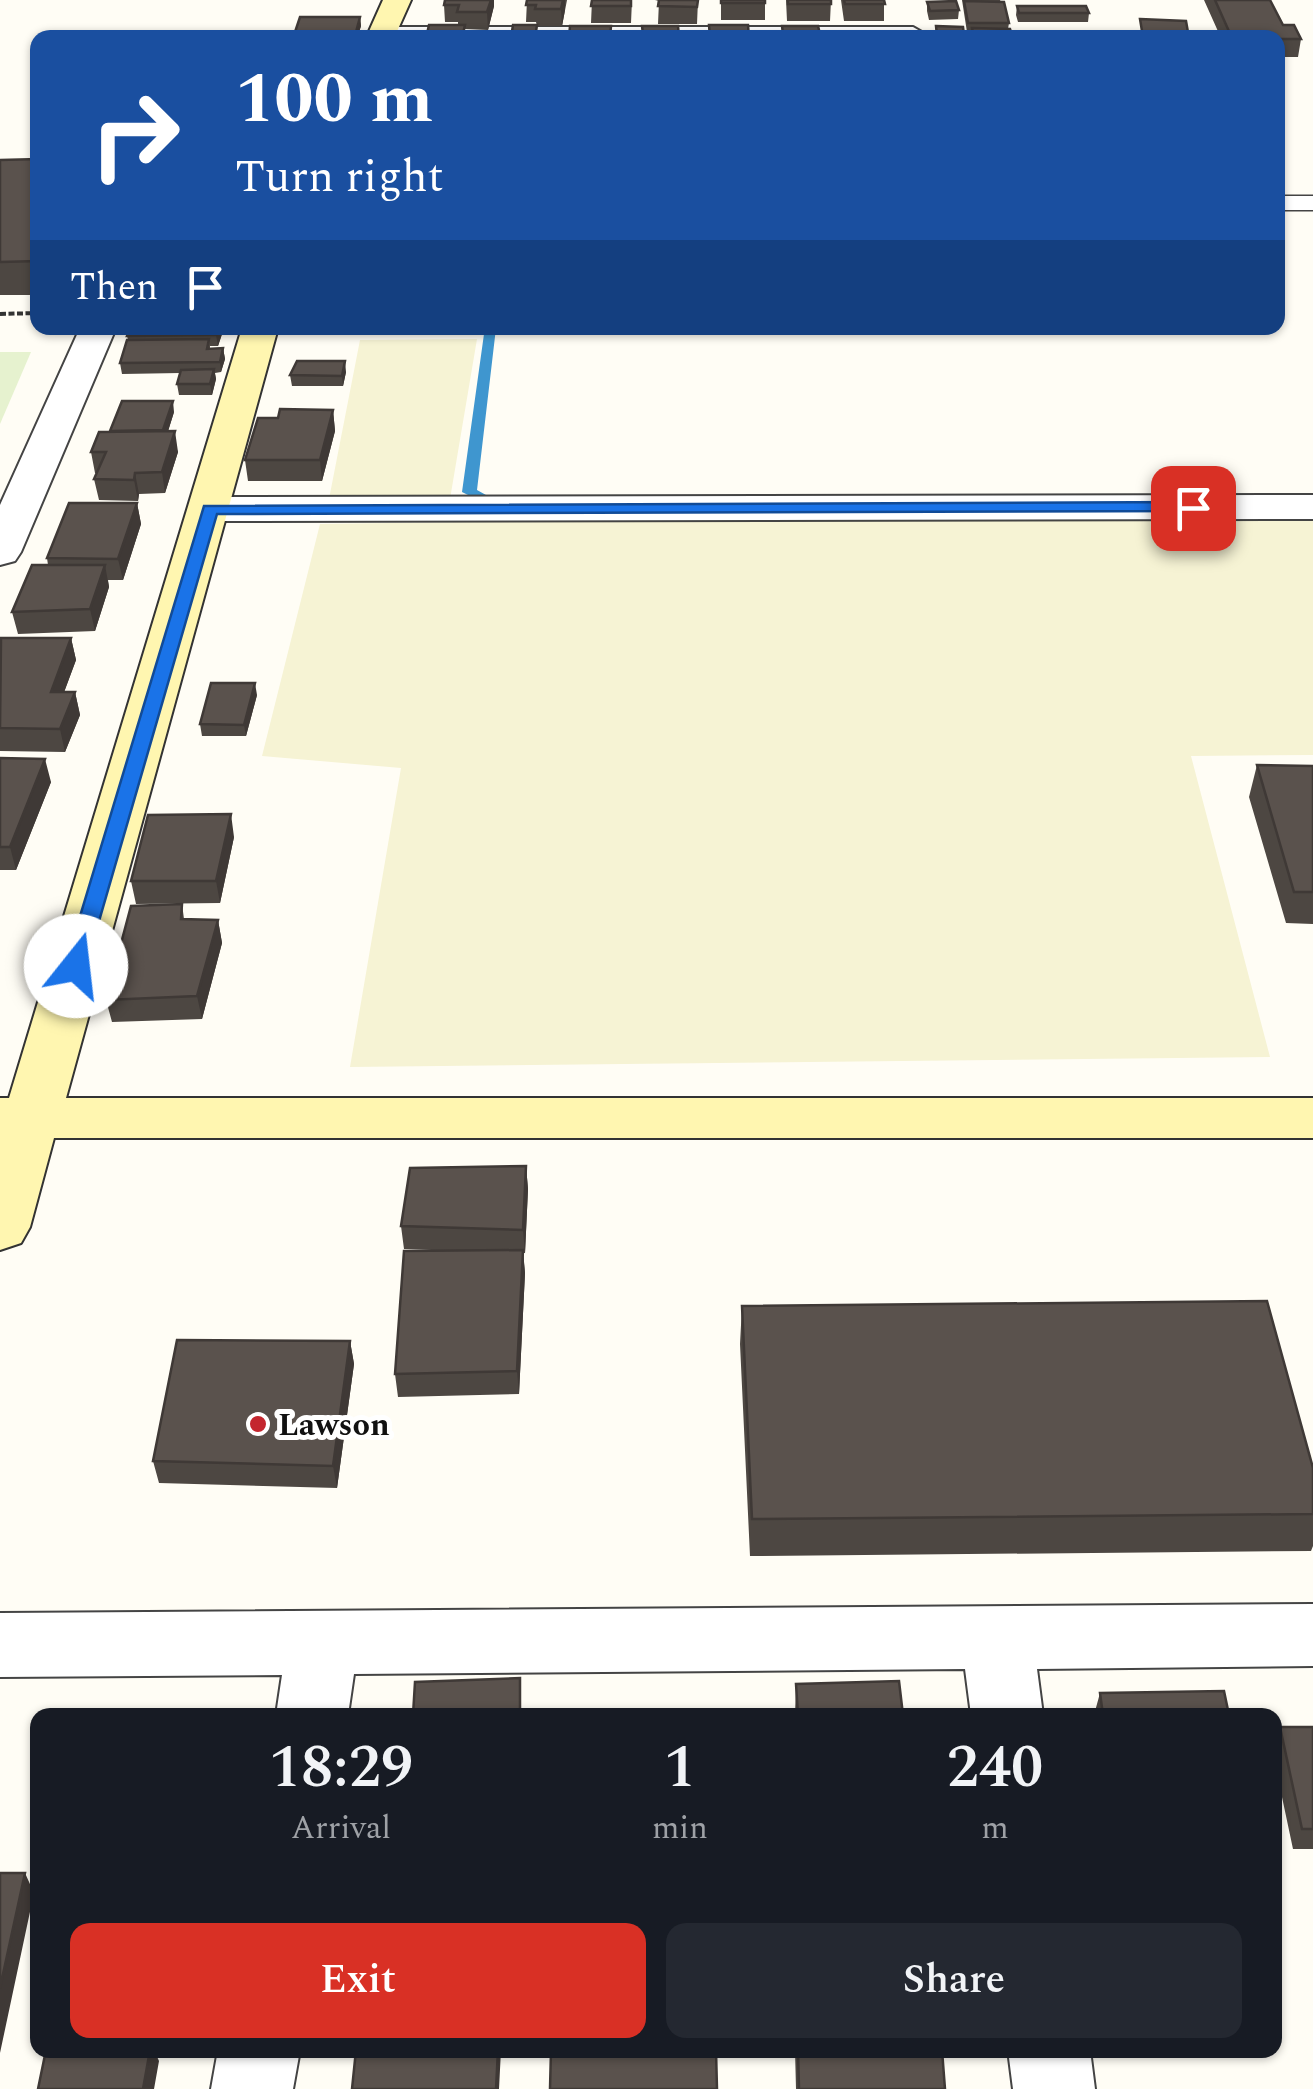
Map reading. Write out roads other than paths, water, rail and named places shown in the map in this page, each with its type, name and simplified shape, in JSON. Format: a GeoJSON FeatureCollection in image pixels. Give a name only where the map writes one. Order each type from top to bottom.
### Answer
{"type":"FeatureCollection","features":[{"type":"Feature","properties":{"kind":"street"},"geometry":{"type":"LineString","coordinates":[[383,30],[396,0]]}},
{"type":"Feature","properties":{"kind":"street"},"geometry":{"type":"LineString","coordinates":[[907,0],[913,30]]}},
{"type":"Feature","properties":{"kind":"street"},"geometry":{"type":"LineString","coordinates":[[0,552],[95,335]]}},
{"type":"Feature","properties":{"kind":"street"},"geometry":{"type":"LineString","coordinates":[[0,1226],[15,1118],[210,509],[258,335]]}},
{"type":"Feature","properties":{"kind":"street"},"geometry":{"type":"LineString","coordinates":[[210,509],[1313,507]]}},
{"type":"Feature","properties":{"kind":"street"},"geometry":{"type":"LineString","coordinates":[[15,1118],[1313,1118]]}},
{"type":"Feature","properties":{"kind":"street"},"geometry":{"type":"LineString","coordinates":[[0,1645],[1313,1635]]}},
{"type":"Feature","properties":{"kind":"street"},"geometry":{"type":"LineString","coordinates":[[997,1638],[1006,1708]]}},
{"type":"Feature","properties":{"kind":"street"},"geometry":{"type":"LineString","coordinates":[[313,1708],[323,1644]]}},
{"type":"Feature","properties":{"kind":"street"},"geometry":{"type":"LineString","coordinates":[[252,2089],[257,2058]]}},
{"type":"Feature","properties":{"kind":"street"},"geometry":{"type":"LineString","coordinates":[[1050,2058],[1054,2089]]}},
{"type":"Feature","properties":{"kind":"lane"},"geometry":{"type":"LineString","coordinates":[[1285,202],[1313,202]]}},
{"type":"Feature","properties":{"kind":"waterway"},"geometry":{"type":"LineString","coordinates":[[490,335],[469,492],[484,499],[504,499]]}},
{"type":"Feature","properties":{"kind":"place","name":"Lawson"},"geometry":{"type":"Point","coordinates":[258,1424]}}]}
